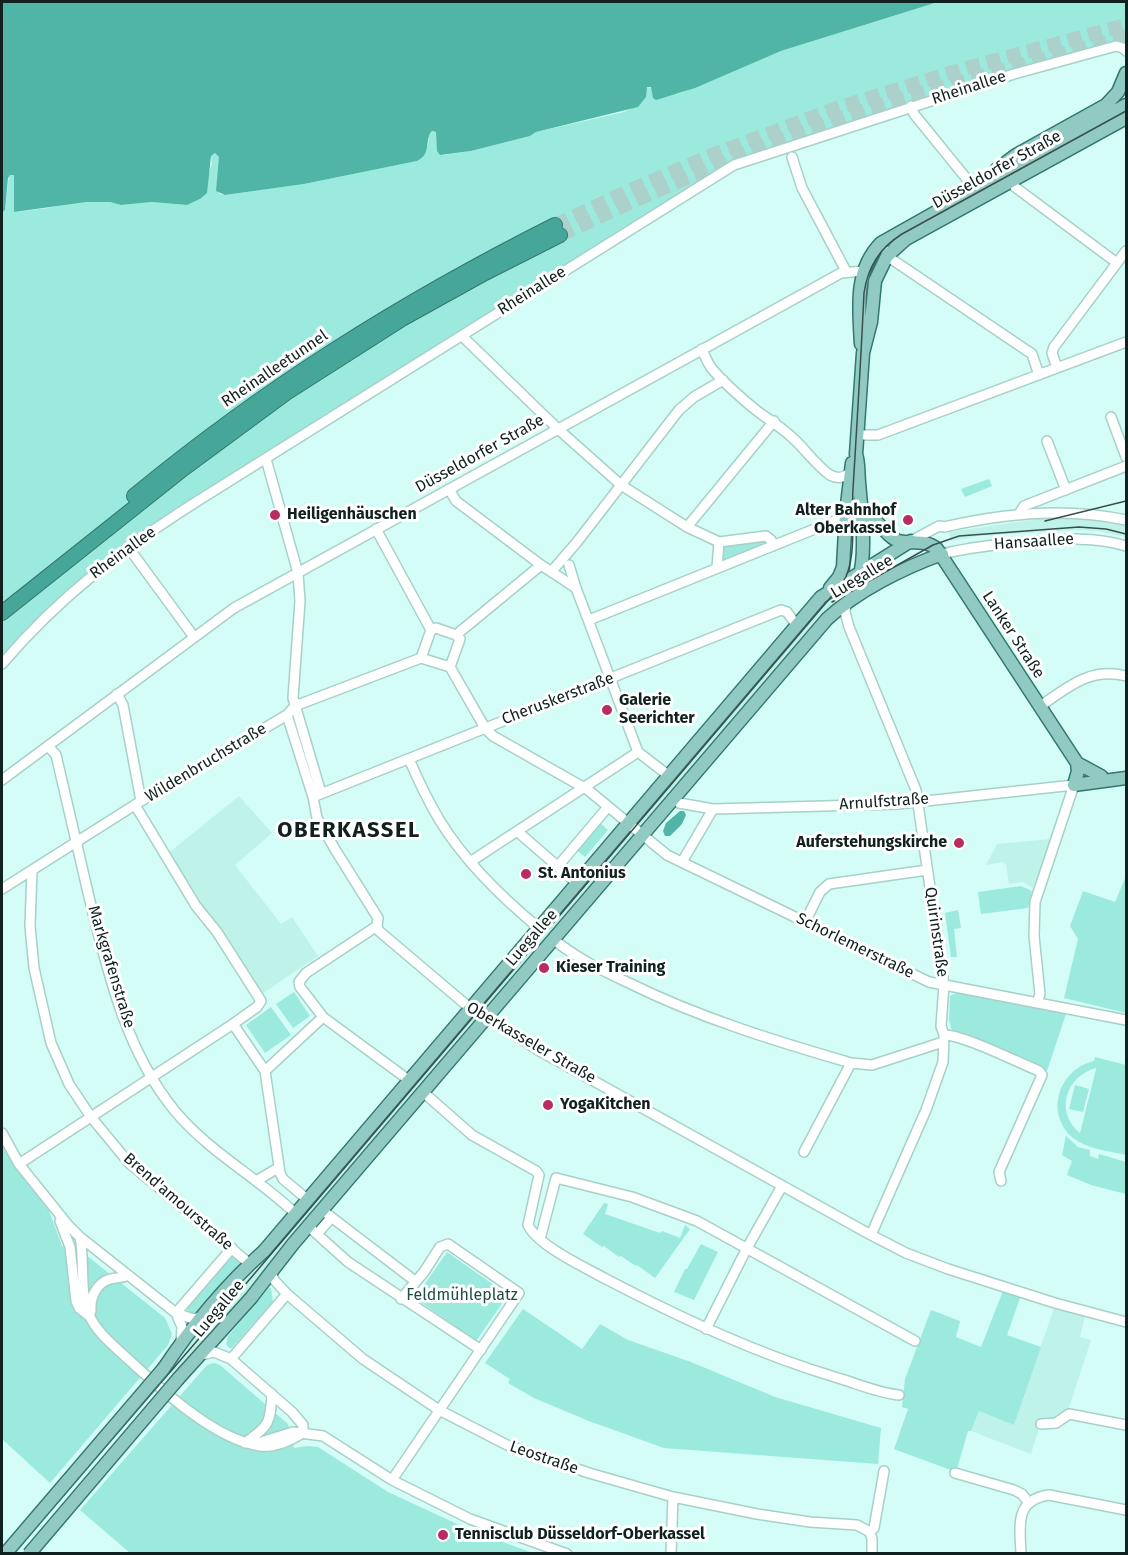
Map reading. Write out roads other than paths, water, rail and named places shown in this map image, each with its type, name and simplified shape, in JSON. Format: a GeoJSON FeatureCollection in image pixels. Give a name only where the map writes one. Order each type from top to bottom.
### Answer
{"type":"FeatureCollection","features":[{"type":"Feature","properties":{"kind":"highway","name":"Rheinalleetunnel"},"geometry":{"type":"LineString","coordinates":[[41,578],[179,459],[276,387],[392,312],[477,265],[558,230]]}},
{"type":"Feature","properties":{"kind":"highway"},"geometry":{"type":"LineString","coordinates":[[2,603],[41,578]]}},
{"type":"Feature","properties":{"kind":"highway"},"geometry":{"type":"LineString","coordinates":[[2,613],[41,578]]}},
{"type":"Feature","properties":{"kind":"main road","name":"Düsseldorfer Straße"},"geometry":{"type":"LineString","coordinates":[[980,190],[992,173],[1013,157],[1107,105],[1118,92],[1126,73]]}},
{"type":"Feature","properties":{"kind":"main road","name":"Düsseldorfer Straße"},"geometry":{"type":"LineString","coordinates":[[863,271],[872,253],[892,235],[980,190],[1126,105]]}},
{"type":"Feature","properties":{"kind":"main road","name":"Düsseldorfer Straße"},"geometry":{"type":"LineString","coordinates":[[872,309],[875,280],[880,267],[887,256],[906,239],[980,190],[1012,181],[1126,118]]}},
{"type":"Feature","properties":{"kind":"main road"},"geometry":{"type":"LineString","coordinates":[[863,271],[873,271],[880,267]]}},
{"type":"Feature","properties":{"kind":"main road"},"geometry":{"type":"LineString","coordinates":[[863,271],[870,276],[868,297],[872,309],[863,352]]}},
{"type":"Feature","properties":{"kind":"main road"},"geometry":{"type":"LineString","coordinates":[[821,597],[841,573],[844,560],[850,472],[856,454],[858,435],[863,352],[860,290],[863,271]]}},
{"type":"Feature","properties":{"kind":"main road"},"geometry":{"type":"LineString","coordinates":[[846,602],[861,573],[862,509],[859,462],[856,454]]}},
{"type":"Feature","properties":{"kind":"main road"},"geometry":{"type":"LineString","coordinates":[[862,509],[896,540],[911,541],[937,550]]}},
{"type":"Feature","properties":{"kind":"main road","name":"Luegallee"},"geometry":{"type":"LineString","coordinates":[[29,1554],[178,1379],[251,1298],[270,1272],[327,1214],[423,1092],[553,939],[635,831],[667,778],[821,597],[911,541]]}},
{"type":"Feature","properties":{"kind":"main road","name":"Luegallee"},"geometry":{"type":"LineString","coordinates":[[5,1554],[164,1368],[180,1343],[203,1316],[264,1251],[579,884],[635,831],[673,803],[685,784],[827,619],[846,602],[922,561],[937,550]]}},
{"type":"Feature","properties":{"kind":"main road","name":"Lanker Straße"},"geometry":{"type":"LineString","coordinates":[[937,550],[1077,763],[1104,780]]}},
{"type":"Feature","properties":{"kind":"main road"},"geometry":{"type":"LineString","coordinates":[[1077,763],[1078,771],[1074,785],[1126,778]]}},
{"type":"Feature","properties":{"kind":"street","name":"Rheinallee"},"geometry":{"type":"LineString","coordinates":[[2,664],[46,615],[128,547],[734,165],[1014,74],[1112,47],[1120,46],[1126,51]]}},
{"type":"Feature","properties":{"kind":"street"},"geometry":{"type":"LineString","coordinates":[[911,106],[915,114],[980,190]]}},
{"type":"Feature","properties":{"kind":"street"},"geometry":{"type":"LineString","coordinates":[[792,157],[802,188],[846,271]]}},
{"type":"Feature","properties":{"kind":"street"},"geometry":{"type":"LineString","coordinates":[[1012,181],[1015,187],[1118,263]]}},
{"type":"Feature","properties":{"kind":"street"},"geometry":{"type":"LineString","coordinates":[[892,235],[887,245],[887,256],[1032,354],[1039,375]]}},
{"type":"Feature","properties":{"kind":"street"},"geometry":{"type":"LineString","coordinates":[[1057,368],[1052,353],[1054,347],[1126,251]]}},
{"type":"Feature","properties":{"kind":"street","name":"Düsseldorfer Straße"},"geometry":{"type":"LineString","coordinates":[[2,780],[234,608],[846,271],[863,271]]}},
{"type":"Feature","properties":{"kind":"street"},"geometry":{"type":"LineString","coordinates":[[462,336],[558,429],[621,485],[687,527],[719,542],[766,536],[771,540],[773,546]]}},
{"type":"Feature","properties":{"kind":"street"},"geometry":{"type":"LineString","coordinates":[[858,435],[878,435],[1126,342]]}},
{"type":"Feature","properties":{"kind":"street"},"geometry":{"type":"LineString","coordinates":[[702,349],[710,366],[723,380],[764,416],[774,421],[831,475],[842,477],[847,476],[850,472]]}},
{"type":"Feature","properties":{"kind":"street"},"geometry":{"type":"LineString","coordinates":[[710,366],[711,387]]}},
{"type":"Feature","properties":{"kind":"street"},"geometry":{"type":"LineString","coordinates":[[552,571],[686,402],[723,380]]}},
{"type":"Feature","properties":{"kind":"street"},"geometry":{"type":"LineString","coordinates":[[1112,417],[1126,457]]}},
{"type":"Feature","properties":{"kind":"street"},"geometry":{"type":"LineString","coordinates":[[687,527],[774,421]]}},
{"type":"Feature","properties":{"kind":"street"},"geometry":{"type":"LineString","coordinates":[[1047,441],[1066,490]]}},
{"type":"Feature","properties":{"kind":"street","name":"Oberkasseler Straße"},"geometry":{"type":"LineString","coordinates":[[266,459],[298,573],[300,601],[292,698],[316,778],[317,818],[378,918],[379,931],[471,1009],[538,1050],[871,1235],[906,1253],[948,1269],[1126,1322]]}},
{"type":"Feature","properties":{"kind":"street"},"geometry":{"type":"LineString","coordinates":[[1019,514],[1024,506],[1126,466]]}},
{"type":"Feature","properties":{"kind":"street"},"geometry":{"type":"LineString","coordinates":[[449,489],[456,501],[541,565],[576,588]]}},
{"type":"Feature","properties":{"kind":"street"},"geometry":{"type":"LineString","coordinates":[[589,620],[827,524],[841,518],[846,513]]}},
{"type":"Feature","properties":{"kind":"street","name":"Hansaallee"},"geometry":{"type":"LineString","coordinates":[[911,541],[939,526],[1019,514],[1061,513],[1126,520]]}},
{"type":"Feature","properties":{"kind":"street"},"geometry":{"type":"LineString","coordinates":[[827,524],[834,525],[845,532]]}},
{"type":"Feature","properties":{"kind":"street"},"geometry":{"type":"LineString","coordinates":[[937,550],[933,538],[944,527]]}},
{"type":"Feature","properties":{"kind":"street"},"geometry":{"type":"LineString","coordinates":[[376,530],[431,630],[421,658],[450,667],[485,728]]}},
{"type":"Feature","properties":{"kind":"street","name":"Hansaallee"},"geometry":{"type":"LineString","coordinates":[[937,550],[1071,539],[1101,540],[1126,546]]}},
{"type":"Feature","properties":{"kind":"street"},"geometry":{"type":"LineString","coordinates":[[717,568],[719,542]]}},
{"type":"Feature","properties":{"kind":"street"},"geometry":{"type":"LineString","coordinates":[[128,547],[194,637]]}},
{"type":"Feature","properties":{"kind":"street"},"geometry":{"type":"LineString","coordinates":[[456,635],[541,565]]}},
{"type":"Feature","properties":{"kind":"street"},"geometry":{"type":"LineString","coordinates":[[568,565],[638,752],[664,772],[667,778]]}},
{"type":"Feature","properties":{"kind":"street","name":"Quirinstraße"},"geometry":{"type":"LineString","coordinates":[[846,602],[845,612],[849,627],[915,786],[944,985],[941,1026],[943,1062],[926,1110],[871,1235]]}},
{"type":"Feature","properties":{"kind":"street","name":"Cheruskerstraße"},"geometry":{"type":"LineString","coordinates":[[317,795],[781,610],[787,612],[797,626]]}},
{"type":"Feature","properties":{"kind":"street"},"geometry":{"type":"LineString","coordinates":[[827,619],[837,619],[849,627]]}},
{"type":"Feature","properties":{"kind":"street"},"geometry":{"type":"LineString","coordinates":[[431,630],[436,628],[456,635],[460,639],[450,667]]}},
{"type":"Feature","properties":{"kind":"street","name":"Wildenbruchstraße"},"geometry":{"type":"LineString","coordinates":[[2,889],[138,803],[287,715],[296,706],[421,658]]}},
{"type":"Feature","properties":{"kind":"street"},"geometry":{"type":"LineString","coordinates":[[1039,707],[1084,678],[1109,672],[1126,676]]}},
{"type":"Feature","properties":{"kind":"street"},"geometry":{"type":"LineString","coordinates":[[19,1164],[233,1024],[257,1007],[261,1001],[217,932],[196,906],[138,803],[123,705],[117,694]]}},
{"type":"Feature","properties":{"kind":"street","name":"Oberkasseler Straße"},"geometry":{"type":"LineString","coordinates":[[287,715],[317,795]]}},
{"type":"Feature","properties":{"kind":"street","name":"Schorlemerstraße"},"geometry":{"type":"LineString","coordinates":[[485,728],[494,736],[583,788],[667,855],[929,982],[1126,1020]]}},
{"type":"Feature","properties":{"kind":"street","name":"Markgrafenstraße"},"geometry":{"type":"LineString","coordinates":[[48,746],[56,755],[112,982],[151,1078],[192,1130],[296,1214]]}},
{"type":"Feature","properties":{"kind":"street"},"geometry":{"type":"LineString","coordinates":[[470,862],[638,752]]}},
{"type":"Feature","properties":{"kind":"street"},"geometry":{"type":"LineString","coordinates":[[409,759],[438,819],[470,862],[487,882],[540,929]]}},
{"type":"Feature","properties":{"kind":"street"},"geometry":{"type":"LineString","coordinates":[[685,784],[684,795],[693,805]]}},
{"type":"Feature","properties":{"kind":"street"},"geometry":{"type":"LineString","coordinates":[[1038,1003],[1040,994],[1034,936],[1035,902],[1074,785]]}},
{"type":"Feature","properties":{"kind":"street","name":"Arnulfstraße"},"geometry":{"type":"LineString","coordinates":[[673,803],[712,808],[898,804],[1074,785]]}},
{"type":"Feature","properties":{"kind":"street"},"geometry":{"type":"LineString","coordinates":[[558,866],[607,808]]}},
{"type":"Feature","properties":{"kind":"street"},"geometry":{"type":"LineString","coordinates":[[682,862],[712,808]]}},
{"type":"Feature","properties":{"kind":"street"},"geometry":{"type":"LineString","coordinates":[[518,832],[579,884]]}},
{"type":"Feature","properties":{"kind":"street","name":"Brend'amourstraße"},"geometry":{"type":"LineString","coordinates":[[32,870],[31,946],[51,1043],[69,1084],[91,1117],[129,1162],[250,1264]]}},
{"type":"Feature","properties":{"kind":"street"},"geometry":{"type":"LineString","coordinates":[[805,922],[820,892],[829,884],[927,870]]}},
{"type":"Feature","properties":{"kind":"street"},"geometry":{"type":"LineString","coordinates":[[377,926],[306,973],[299,982],[300,987],[323,1017],[410,1081]]}},
{"type":"Feature","properties":{"kind":"street"},"geometry":{"type":"LineString","coordinates":[[553,939],[593,966],[655,996],[742,1030],[851,1063],[872,1065],[951,1035],[1039,1071],[1042,1075],[999,1172],[1000,1181]]}},
{"type":"Feature","properties":{"kind":"street"},"geometry":{"type":"LineString","coordinates":[[265,1071],[323,1017]]}},
{"type":"Feature","properties":{"kind":"street"},"geometry":{"type":"LineString","coordinates":[[233,1024],[265,1071],[278,1168],[283,1179],[308,1200]]}},
{"type":"Feature","properties":{"kind":"street"},"geometry":{"type":"LineString","coordinates":[[804,1152],[851,1063]]}},
{"type":"Feature","properties":{"kind":"street"},"geometry":{"type":"LineString","coordinates":[[423,1092],[472,1135],[537,1171],[539,1175],[528,1221],[529,1228],[540,1239],[570,1260],[706,1329],[798,1366],[900,1395]]}},
{"type":"Feature","properties":{"kind":"street"},"geometry":{"type":"LineString","coordinates":[[2,1133],[19,1164],[80,1237],[176,1313],[193,1319],[203,1316]]}},
{"type":"Feature","properties":{"kind":"street"},"geometry":{"type":"LineString","coordinates":[[256,1181],[278,1168]]}},
{"type":"Feature","properties":{"kind":"street"},"geometry":{"type":"LineString","coordinates":[[540,1239],[556,1178],[660,1206],[707,1225],[915,1341]]}},
{"type":"Feature","properties":{"kind":"street"},"geometry":{"type":"LineString","coordinates":[[706,1329],[747,1248],[782,1186]]}},
{"type":"Feature","properties":{"kind":"street"},"geometry":{"type":"LineString","coordinates":[[59,1214],[68,1236],[76,1301],[79,1308],[158,1386],[200,1418],[244,1443],[255,1445],[262,1440],[293,1432],[328,1438],[392,1480],[470,1518],[567,1554]]}},
{"type":"Feature","properties":{"kind":"street"},"geometry":{"type":"LineString","coordinates":[[327,1214],[415,1281]]}},
{"type":"Feature","properties":{"kind":"street"},"geometry":{"type":"LineString","coordinates":[[313,1230],[348,1262],[481,1350]]}},
{"type":"Feature","properties":{"kind":"street"},"geometry":{"type":"LineString","coordinates":[[70,1247],[80,1237]]}},
{"type":"Feature","properties":{"kind":"street"},"geometry":{"type":"LineString","coordinates":[[80,1237],[84,1256],[83,1295],[89,1316]]}},
{"type":"Feature","properties":{"kind":"street"},"geometry":{"type":"LineString","coordinates":[[392,1480],[519,1293],[448,1244],[440,1247],[424,1272],[401,1299]]}},
{"type":"Feature","properties":{"kind":"street"},"geometry":{"type":"LineString","coordinates":[[176,1313],[232,1248]]}},
{"type":"Feature","properties":{"kind":"street","name":"Leostraße"},"geometry":{"type":"LineString","coordinates":[[270,1272],[274,1281],[287,1294],[363,1359],[439,1410],[507,1445],[589,1473],[673,1497],[768,1516],[857,1525],[870,1532]]}},
{"type":"Feature","properties":{"kind":"street"},"geometry":{"type":"LineString","coordinates":[[89,1316],[92,1296],[100,1284],[111,1278],[120,1279],[128,1275]]}},
{"type":"Feature","properties":{"kind":"street"},"geometry":{"type":"LineString","coordinates":[[231,1359],[287,1294]]}},
{"type":"Feature","properties":{"kind":"street"},"geometry":{"type":"LineString","coordinates":[[176,1313],[182,1327],[180,1343]]}},
{"type":"Feature","properties":{"kind":"street"},"geometry":{"type":"LineString","coordinates":[[201,1355],[214,1352],[231,1359],[300,1420],[304,1429],[303,1433]]}},
{"type":"Feature","properties":{"kind":"street"},"geometry":{"type":"LineString","coordinates":[[244,1443],[268,1423],[271,1416],[272,1394]]}},
{"type":"Feature","properties":{"kind":"street"},"geometry":{"type":"LineString","coordinates":[[1041,1424],[1056,1423],[1069,1414],[1126,1425]]}},
{"type":"Feature","properties":{"kind":"street"},"geometry":{"type":"LineString","coordinates":[[872,1554],[870,1532],[874,1528],[884,1471]]}},
{"type":"Feature","properties":{"kind":"street"},"geometry":{"type":"LineString","coordinates":[[955,1473],[1014,1490],[1022,1494],[1029,1502]]}},
{"type":"Feature","properties":{"kind":"street"},"geometry":{"type":"LineString","coordinates":[[1021,1554],[1020,1520],[1022,1512],[1029,1502],[1037,1497],[1049,1495],[1126,1510]]}},
{"type":"Feature","properties":{"kind":"street"},"geometry":{"type":"LineString","coordinates":[[671,1554],[673,1497]]}},
{"type":"Feature","properties":{"kind":"tunnel"},"geometry":{"type":"LineString","coordinates":[[555,225],[717,153],[840,107],[963,69],[1126,25]]}},
{"type":"Feature","properties":{"kind":"tunnel"},"geometry":{"type":"LineString","coordinates":[[560,235],[695,174],[833,121],[906,97],[1126,36]]}},
{"type":"Feature","properties":{"kind":"tram line"},"geometry":{"type":"LineString","coordinates":[[13,1554],[842,584],[850,563],[853,538],[853,489],[864,293],[872,266],[881,252],[902,234],[1126,111]]}},
{"type":"Feature","properties":{"kind":"tram line"},"geometry":{"type":"LineString","coordinates":[[1045,521],[1126,501]]}},
{"type":"Feature","properties":{"kind":"tram line"},"geometry":{"type":"LineString","coordinates":[[832,602],[933,545],[959,536],[1079,527],[1106,529],[1126,534]]}},
{"type":"Feature","properties":{"kind":"place","name":"Heiligenhäuschen"},"geometry":{"type":"Point","coordinates":[275,515]}},
{"type":"Feature","properties":{"kind":"place","name":"Alter Bahnhof Oberkassel"},"geometry":{"type":"Point","coordinates":[908,520]}},
{"type":"Feature","properties":{"kind":"place","name":"Galerie Seerichter"},"geometry":{"type":"Point","coordinates":[607,710]}},
{"type":"Feature","properties":{"kind":"place","name":"Auferstehungskirche"},"geometry":{"type":"Point","coordinates":[959,843]}},
{"type":"Feature","properties":{"kind":"place","name":"St. Antonius"},"geometry":{"type":"Point","coordinates":[526,874]}},
{"type":"Feature","properties":{"kind":"place","name":"Kieser Training"},"geometry":{"type":"Point","coordinates":[544,968]}},
{"type":"Feature","properties":{"kind":"place","name":"YogaKitchen"},"geometry":{"type":"Point","coordinates":[548,1105]}},
{"type":"Feature","properties":{"kind":"place","name":"Tennisclub Düsseldorf-Oberkassel"},"geometry":{"type":"Point","coordinates":[443,1535]}},
{"type":"Feature","properties":{"kind":"district","name":"OBERKASSEL"},"geometry":{"type":"Point","coordinates":[349,831]}},
{"type":"Feature","properties":{"kind":"park label","name":"Feldmühleplatz"},"geometry":{"type":"Point","coordinates":[462,1296]}}]}
